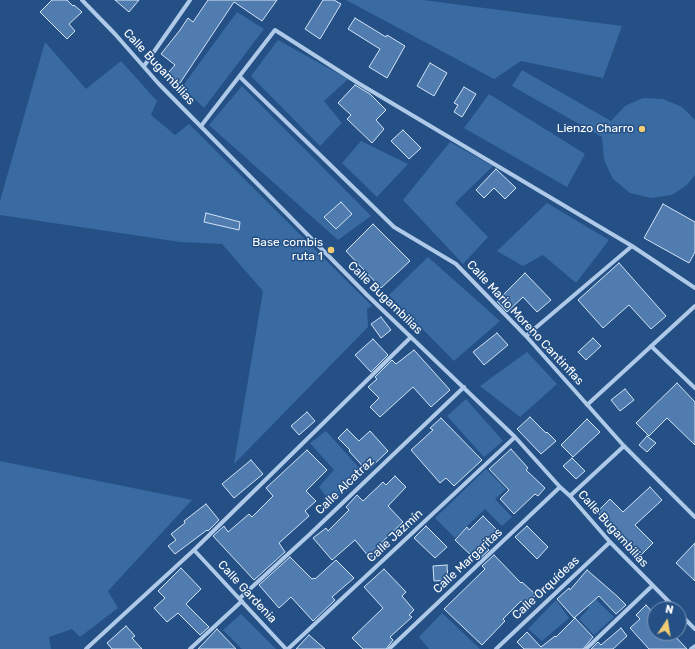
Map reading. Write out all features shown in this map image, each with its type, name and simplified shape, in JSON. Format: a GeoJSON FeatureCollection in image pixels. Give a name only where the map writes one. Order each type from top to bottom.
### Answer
{"type":"FeatureCollection","features":[{"type":"Feature","properties":{"kind":"street","name":"Calle Bugambilias"},"geometry":{"type":"LineString","coordinates":[[82,0],[158,83],[367,295],[515,437],[570,496],[610,542],[668,601]]}},
{"type":"Feature","properties":{"kind":"street"},"geometry":{"type":"LineString","coordinates":[[86,4],[90,0]]}},
{"type":"Feature","properties":{"kind":"street"},"geometry":{"type":"LineString","coordinates":[[144,66],[190,0]]}},
{"type":"Feature","properties":{"kind":"street"},"geometry":{"type":"LineString","coordinates":[[201,126],[276,30],[358,83],[632,246],[695,288]]}},
{"type":"Feature","properties":{"kind":"street","name":"Calle Mario Moreno Cantinflas"},"geometry":{"type":"LineString","coordinates":[[240,77],[394,227],[456,264],[526,336],[624,446],[695,518]]}},
{"type":"Feature","properties":{"kind":"street"},"geometry":{"type":"LineString","coordinates":[[526,336],[632,246]]}},
{"type":"Feature","properties":{"kind":"street"},"geometry":{"type":"LineString","coordinates":[[587,405],[695,306]]}},
{"type":"Feature","properties":{"kind":"street"},"geometry":{"type":"LineString","coordinates":[[86,649],[194,550],[411,337]]}},
{"type":"Feature","properties":{"kind":"street"},"geometry":{"type":"LineString","coordinates":[[652,346],[695,388]]}},
{"type":"Feature","properties":{"kind":"street","name":"Calle Alcatraz"},"geometry":{"type":"LineString","coordinates":[[190,649],[464,387]]}},
{"type":"Feature","properties":{"kind":"street","name":"Calle Jazmín"},"geometry":{"type":"LineString","coordinates":[[287,649],[515,437]]}},
{"type":"Feature","properties":{"kind":"street"},"geometry":{"type":"LineString","coordinates":[[570,496],[624,446]]}},
{"type":"Feature","properties":{"kind":"street","name":"Calle Margaritas"},"geometry":{"type":"LineString","coordinates":[[389,649],[560,487]]}},
{"type":"Feature","properties":{"kind":"street","name":"Calle Orquídeas"},"geometry":{"type":"LineString","coordinates":[[496,649],[610,542]]}},
{"type":"Feature","properties":{"kind":"street","name":"Calle Gardenia"},"geometry":{"type":"LineString","coordinates":[[194,550],[287,649]]}},
{"type":"Feature","properties":{"kind":"street"},"geometry":{"type":"LineString","coordinates":[[586,649],[652,586]]}},
{"type":"Feature","properties":{"kind":"street"},"geometry":{"type":"LineString","coordinates":[[687,620],[695,629]]}},
{"type":"Feature","properties":{"kind":"street"},"geometry":{"type":"LineString","coordinates":[[691,649],[695,646]]}},
{"type":"Feature","properties":{"kind":"shaded area"},"geometry":{"type":"Polygon","coordinates":[[[346,0],[423,0],[622,26],[603,78],[521,61],[494,79],[346,0]]]}},
{"type":"Feature","properties":{"kind":"shaded area"},"geometry":{"type":"Polygon","coordinates":[[[237,12],[264,29],[204,108],[182,87],[237,12]]]}},
{"type":"Feature","properties":{"kind":"shaded area"},"geometry":{"type":"Polygon","coordinates":[[[278,40],[348,79],[324,101],[342,123],[320,146],[251,76],[278,40]]]}},
{"type":"Feature","properties":{"kind":"shaded area"},"geometry":{"type":"Polygon","coordinates":[[[45,42],[86,89],[121,61],[157,101],[151,115],[175,135],[189,124],[372,306],[367,309],[368,327],[234,464],[263,291],[222,244],[180,242],[0,215],[0,201],[45,42]]]}},
{"type":"Feature","properties":{"kind":"shaded area","name":"Lienzo Charro"},"geometry":{"type":"Polygon","coordinates":[[[522,70],[611,121],[625,106],[643,98],[663,99],[682,107],[695,120],[695,175],[687,185],[672,195],[651,198],[630,193],[613,179],[604,160],[602,137],[512,86],[522,70]]]}},
{"type":"Feature","properties":{"kind":"shaded area"},"geometry":{"type":"Polygon","coordinates":[[[242,86],[371,216],[338,240],[209,125],[242,86]]]}},
{"type":"Feature","properties":{"kind":"shaded area"},"geometry":{"type":"Polygon","coordinates":[[[489,94],[585,154],[567,187],[464,128],[489,94]]]}},
{"type":"Feature","properties":{"kind":"shaded area"},"geometry":{"type":"Polygon","coordinates":[[[361,141],[408,164],[377,197],[342,163],[361,141]]]}},
{"type":"Feature","properties":{"kind":"shaded area"},"geometry":{"type":"Polygon","coordinates":[[[450,142],[493,166],[455,203],[488,237],[463,264],[403,200],[450,142]]]}},
{"type":"Feature","properties":{"kind":"shaded area"},"geometry":{"type":"Polygon","coordinates":[[[547,203],[609,240],[576,283],[543,255],[523,266],[497,251],[547,203]]]}},
{"type":"Feature","properties":{"kind":"shaded area"},"geometry":{"type":"Polygon","coordinates":[[[428,257],[500,321],[454,361],[389,295],[428,257]]]}},
{"type":"Feature","properties":{"kind":"shaded area"},"geometry":{"type":"Polygon","coordinates":[[[527,352],[557,384],[520,417],[480,386],[527,352]]]}},
{"type":"Feature","properties":{"kind":"shaded area"},"geometry":{"type":"Polygon","coordinates":[[[466,399],[503,441],[484,457],[447,416],[466,399]]]}},
{"type":"Feature","properties":{"kind":"shaded area"},"geometry":{"type":"Polygon","coordinates":[[[326,431],[362,471],[331,503],[319,487],[334,470],[310,443],[326,431]]]}},
{"type":"Feature","properties":{"kind":"shaded area"},"geometry":{"type":"Polygon","coordinates":[[[0,461],[192,500],[108,591],[118,608],[80,637],[72,629],[49,637],[51,649],[0,649],[0,461]]]}},
{"type":"Feature","properties":{"kind":"shaded area"},"geometry":{"type":"Polygon","coordinates":[[[486,469],[506,489],[495,499],[512,517],[502,526],[485,509],[455,538],[435,518],[486,469]]]}},
{"type":"Feature","properties":{"kind":"shaded area"},"geometry":{"type":"Polygon","coordinates":[[[578,582],[614,617],[594,635],[579,619],[589,608],[571,588],[578,582]]]}},
{"type":"Feature","properties":{"kind":"shaded area"},"geometry":{"type":"Polygon","coordinates":[[[556,600],[569,618],[542,641],[528,629],[556,600]]]}},
{"type":"Feature","properties":{"kind":"shaded area"},"geometry":{"type":"Polygon","coordinates":[[[442,613],[480,649],[429,649],[419,637],[442,613]]]}},
{"type":"Feature","properties":{"kind":"shaded area"},"geometry":{"type":"Polygon","coordinates":[[[241,614],[276,649],[242,649],[223,630],[241,614]]]}},
{"type":"Feature","properties":{"kind":"building"},"geometry":{"type":"Polygon","coordinates":[[[52,0],[67,0],[82,12],[69,24],[75,31],[67,39],[40,12],[52,0]]]}},
{"type":"Feature","properties":{"kind":"building"},"geometry":{"type":"Polygon","coordinates":[[[115,0],[139,0],[129,12],[115,0]]]}},
{"type":"Feature","properties":{"kind":"building"},"geometry":{"type":"Polygon","coordinates":[[[208,0],[277,0],[262,21],[234,2],[180,83],[168,73],[175,65],[161,54],[188,18],[193,22],[208,0]]]}},
{"type":"Feature","properties":{"kind":"building"},"geometry":{"type":"Polygon","coordinates":[[[323,0],[334,0],[341,4],[320,39],[305,29],[323,0]]]}},
{"type":"Feature","properties":{"kind":"building"},"geometry":{"type":"Polygon","coordinates":[[[355,18],[386,37],[387,35],[405,46],[387,78],[369,67],[380,49],[348,29],[355,18]]]}},
{"type":"Feature","properties":{"kind":"building"},"geometry":{"type":"Polygon","coordinates":[[[430,63],[447,73],[434,96],[417,86],[430,63]]]}},
{"type":"Feature","properties":{"kind":"building"},"geometry":{"type":"Polygon","coordinates":[[[355,85],[370,94],[386,110],[376,120],[384,129],[372,143],[347,119],[351,115],[338,103],[355,85]]]}},
{"type":"Feature","properties":{"kind":"building"},"geometry":{"type":"Polygon","coordinates":[[[464,87],[476,94],[462,117],[454,112],[458,105],[454,103],[464,87]]]}},
{"type":"Feature","properties":{"kind":"building"},"geometry":{"type":"Polygon","coordinates":[[[403,130],[421,148],[409,159],[391,141],[403,130]]]}},
{"type":"Feature","properties":{"kind":"building"},"geometry":{"type":"Polygon","coordinates":[[[496,169],[516,188],[505,199],[494,188],[484,198],[476,190],[496,169]]]}},
{"type":"Feature","properties":{"kind":"building"},"geometry":{"type":"Polygon","coordinates":[[[341,202],[352,214],[336,229],[324,217],[341,202]]]}},
{"type":"Feature","properties":{"kind":"building"},"geometry":{"type":"Polygon","coordinates":[[[663,204],[695,222],[695,252],[689,263],[644,238],[663,204]]]}},
{"type":"Feature","properties":{"kind":"building"},"geometry":{"type":"Polygon","coordinates":[[[206,213],[240,222],[239,230],[204,222],[206,213]]]}},
{"type":"Feature","properties":{"kind":"building"},"geometry":{"type":"Polygon","coordinates":[[[373,224],[410,261],[381,288],[346,251],[373,224]]]}},
{"type":"Feature","properties":{"kind":"building"},"geometry":{"type":"Polygon","coordinates":[[[619,263],[666,316],[651,329],[629,305],[603,328],[578,300],[619,263]]]}},
{"type":"Feature","properties":{"kind":"building"},"geometry":{"type":"Polygon","coordinates":[[[525,273],[551,300],[537,312],[523,297],[507,312],[497,301],[525,273]]]}},
{"type":"Feature","properties":{"kind":"building"},"geometry":{"type":"Polygon","coordinates":[[[381,317],[391,330],[381,338],[371,324],[381,317]]]}},
{"type":"Feature","properties":{"kind":"building"},"geometry":{"type":"Polygon","coordinates":[[[497,333],[508,345],[484,365],[473,352],[497,333]]]}},
{"type":"Feature","properties":{"kind":"building"},"geometry":{"type":"Polygon","coordinates":[[[593,338],[601,346],[586,360],[578,352],[593,338]]]}},
{"type":"Feature","properties":{"kind":"building"},"geometry":{"type":"Polygon","coordinates":[[[373,339],[388,355],[371,372],[355,355],[373,339]]]}},
{"type":"Feature","properties":{"kind":"building"},"geometry":{"type":"Polygon","coordinates":[[[414,350],[450,390],[431,407],[413,387],[380,417],[370,407],[379,398],[368,387],[377,379],[375,377],[392,360],[396,364],[414,350]]]}},
{"type":"Feature","properties":{"kind":"building"},"geometry":{"type":"Polygon","coordinates":[[[677,383],[695,402],[695,445],[667,418],[649,436],[636,423],[677,383]]]}},
{"type":"Feature","properties":{"kind":"building"},"geometry":{"type":"Polygon","coordinates":[[[625,389],[634,400],[620,411],[611,400],[625,389]]]}},
{"type":"Feature","properties":{"kind":"building"},"geometry":{"type":"Polygon","coordinates":[[[307,412],[315,421],[299,435],[291,426],[307,412]]]}},
{"type":"Feature","properties":{"kind":"building"},"geometry":{"type":"Polygon","coordinates":[[[530,417],[556,441],[541,454],[517,429],[530,417]]]}},
{"type":"Feature","properties":{"kind":"building"},"geometry":{"type":"Polygon","coordinates":[[[441,418],[482,460],[454,486],[446,478],[440,483],[411,450],[433,430],[430,428],[441,418]]]}},
{"type":"Feature","properties":{"kind":"building"},"geometry":{"type":"Polygon","coordinates":[[[587,419],[600,432],[573,457],[561,445],[587,419]]]}},
{"type":"Feature","properties":{"kind":"building"},"geometry":{"type":"Polygon","coordinates":[[[347,429],[359,441],[370,431],[388,451],[367,471],[338,438],[347,429]]]}},
{"type":"Feature","properties":{"kind":"building"},"geometry":{"type":"Polygon","coordinates":[[[647,436],[656,443],[647,452],[639,445],[647,436]]]}},
{"type":"Feature","properties":{"kind":"building"},"geometry":{"type":"Polygon","coordinates":[[[511,449],[528,468],[526,470],[545,488],[538,496],[535,494],[514,514],[500,499],[509,490],[489,469],[511,449]]]}},
{"type":"Feature","properties":{"kind":"building"},"geometry":{"type":"Polygon","coordinates":[[[307,450],[327,470],[306,491],[316,501],[305,511],[309,516],[279,543],[285,552],[254,580],[213,536],[224,526],[228,532],[249,514],[252,517],[273,496],[266,488],[307,450]]]}},
{"type":"Feature","properties":{"kind":"building"},"geometry":{"type":"Polygon","coordinates":[[[572,458],[585,471],[576,479],[563,466],[572,458]]]}},
{"type":"Feature","properties":{"kind":"building"},"geometry":{"type":"Polygon","coordinates":[[[251,460],[263,474],[234,498],[222,484],[251,460]]]}},
{"type":"Feature","properties":{"kind":"building"},"geometry":{"type":"Polygon","coordinates":[[[395,476],[406,487],[388,506],[403,522],[379,545],[382,549],[370,558],[355,540],[332,560],[313,538],[326,528],[328,531],[349,510],[346,507],[357,495],[363,501],[383,482],[386,485],[395,476]]]}},
{"type":"Feature","properties":{"kind":"building"},"geometry":{"type":"Polygon","coordinates":[[[650,487],[662,500],[635,525],[653,543],[641,555],[597,512],[610,499],[623,512],[650,487]]]}},
{"type":"Feature","properties":{"kind":"building"},"geometry":{"type":"Polygon","coordinates":[[[206,504],[219,520],[208,531],[207,530],[175,554],[168,546],[176,540],[171,534],[185,523],[184,521],[206,504]]]}},
{"type":"Feature","properties":{"kind":"building"},"geometry":{"type":"Polygon","coordinates":[[[483,516],[498,531],[484,545],[489,550],[477,561],[455,540],[467,527],[469,530],[483,516]]]}},
{"type":"Feature","properties":{"kind":"building"},"geometry":{"type":"Polygon","coordinates":[[[426,526],[447,547],[435,558],[414,538],[426,526]]]}},
{"type":"Feature","properties":{"kind":"building"},"geometry":{"type":"Polygon","coordinates":[[[527,526],[548,547],[537,559],[515,537],[527,526]]]}},
{"type":"Feature","properties":{"kind":"building"},"geometry":{"type":"Polygon","coordinates":[[[695,543],[695,581],[676,563],[695,543]]]}},
{"type":"Feature","properties":{"kind":"building"},"geometry":{"type":"Polygon","coordinates":[[[494,555],[521,583],[522,582],[536,595],[526,606],[521,601],[503,619],[505,621],[482,645],[444,609],[485,569],[482,566],[494,555]]]}},
{"type":"Feature","properties":{"kind":"building"},"geometry":{"type":"Polygon","coordinates":[[[290,557],[312,579],[315,579],[336,560],[354,578],[332,597],[335,600],[313,621],[291,597],[279,608],[259,585],[290,557]]]}},
{"type":"Feature","properties":{"kind":"building"},"geometry":{"type":"Polygon","coordinates":[[[447,565],[448,580],[434,581],[433,566],[447,565]]]}},
{"type":"Feature","properties":{"kind":"building"},"geometry":{"type":"Polygon","coordinates":[[[181,568],[201,589],[186,604],[209,627],[200,635],[178,613],[167,622],[154,608],[165,598],[158,591],[181,568]]]}},
{"type":"Feature","properties":{"kind":"building"},"geometry":{"type":"Polygon","coordinates":[[[384,569],[406,592],[402,596],[414,610],[409,615],[412,617],[390,637],[393,640],[386,649],[363,649],[352,638],[383,608],[364,587],[384,569]]]}},
{"type":"Feature","properties":{"kind":"building"},"geometry":{"type":"Polygon","coordinates":[[[587,570],[626,605],[616,614],[599,596],[574,618],[557,599],[569,588],[570,590],[587,570]]]}},
{"type":"Feature","properties":{"kind":"building"},"geometry":{"type":"Polygon","coordinates":[[[646,605],[647,606],[647,641],[680,641],[687,649],[649,649],[630,628],[640,619],[636,615],[646,605]]]}},
{"type":"Feature","properties":{"kind":"building"},"geometry":{"type":"Polygon","coordinates":[[[575,618],[593,637],[583,649],[524,649],[517,642],[527,632],[541,647],[555,636],[556,637],[575,618]]]}},
{"type":"Feature","properties":{"kind":"building"},"geometry":{"type":"Polygon","coordinates":[[[126,626],[135,636],[132,638],[142,649],[112,649],[107,643],[126,626]]]}},
{"type":"Feature","properties":{"kind":"building"},"geometry":{"type":"Polygon","coordinates":[[[621,628],[627,636],[613,649],[591,649],[598,642],[601,645],[621,628]]]}},
{"type":"Feature","properties":{"kind":"building"},"geometry":{"type":"Polygon","coordinates":[[[217,629],[236,649],[198,649],[217,629]]]}},
{"type":"Feature","properties":{"kind":"building"},"geometry":{"type":"Polygon","coordinates":[[[309,635],[325,649],[296,649],[309,635]]]}},
{"type":"Feature","properties":{"kind":"place","name":"Lienzo Charro"},"geometry":{"type":"Point","coordinates":[642,129]}},
{"type":"Feature","properties":{"kind":"place","name":"Base combis ruta 1"},"geometry":{"type":"Point","coordinates":[331,250]}}]}
